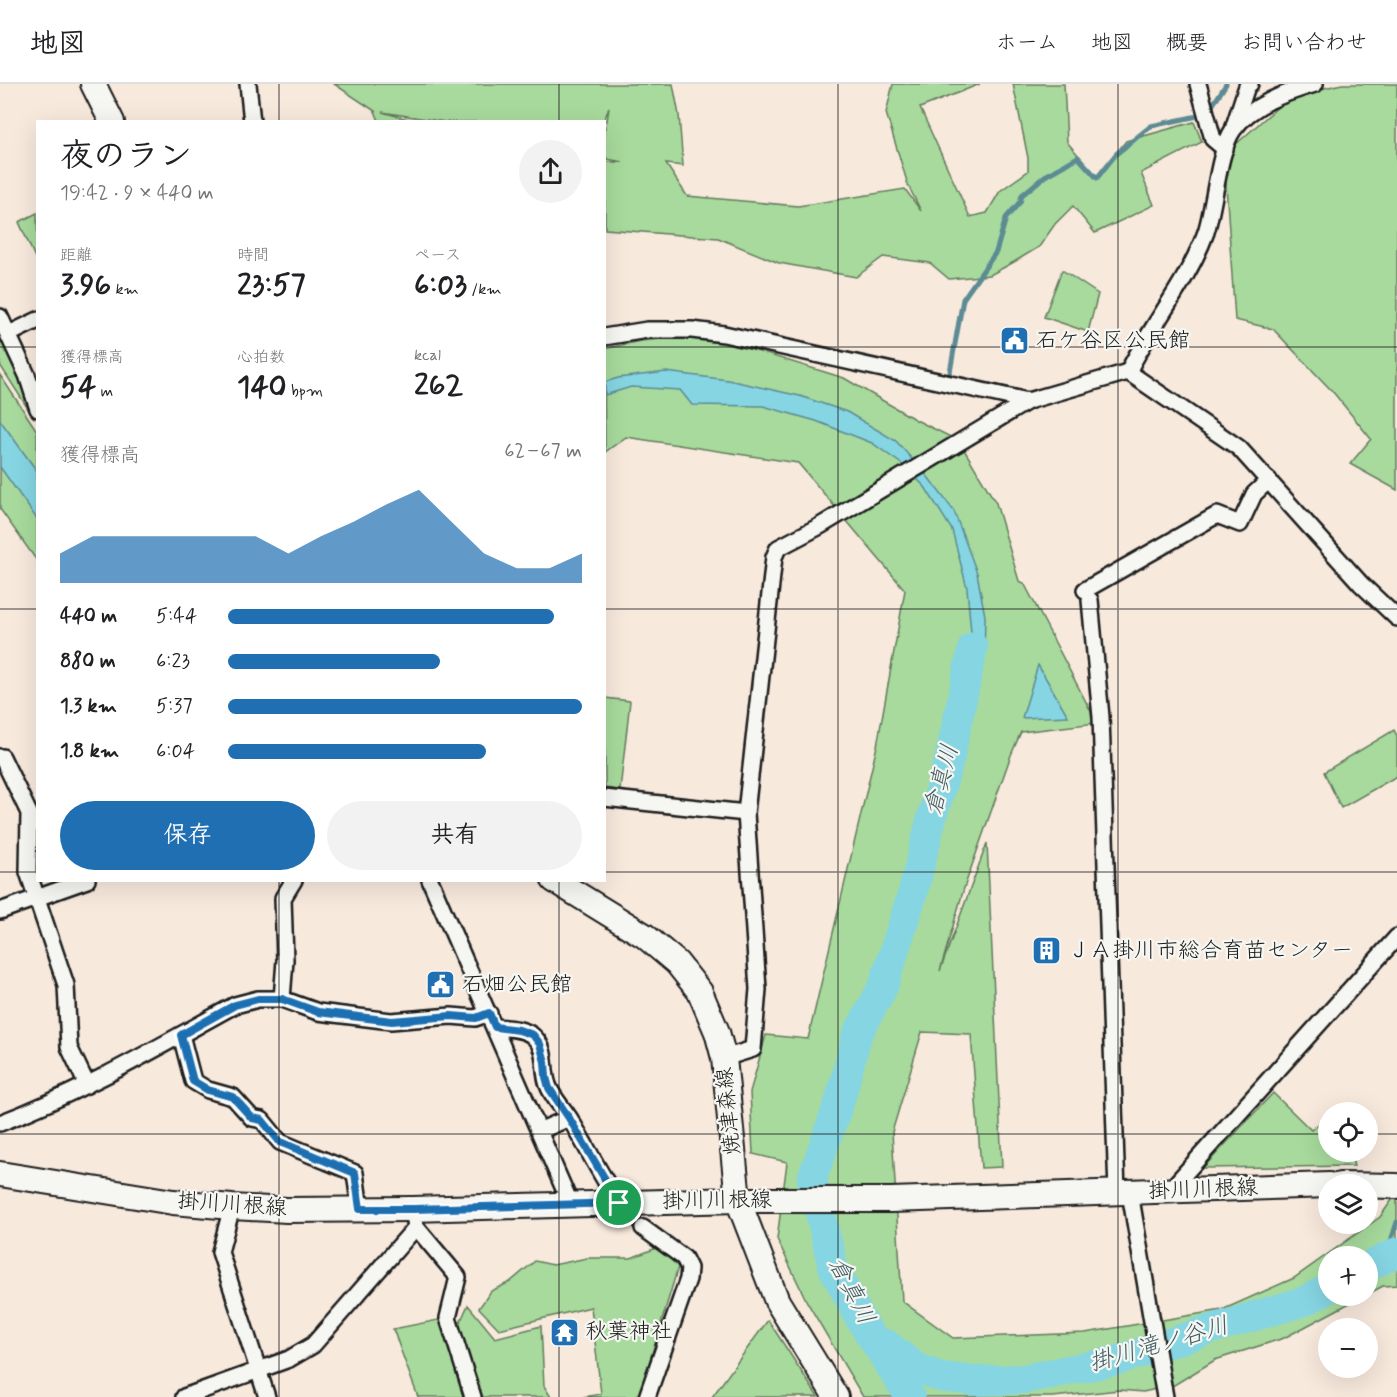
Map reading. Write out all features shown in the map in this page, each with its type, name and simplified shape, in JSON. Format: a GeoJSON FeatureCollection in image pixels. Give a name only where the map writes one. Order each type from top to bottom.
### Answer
{"type":"FeatureCollection","features":[{"type":"Feature","properties":{"kind":"main road"},"geometry":{"type":"LineString","coordinates":[[93,84],[111,120]]}},
{"type":"Feature","properties":{"kind":"main road","name":"焼津森線"},"geometry":{"type":"LineString","coordinates":[[557,882],[645,936],[677,963],[700,992],[717,1032],[724,1058],[738,1200],[777,1301],[834,1396]]}},
{"type":"Feature","properties":{"kind":"main road","name":"掛川川根線"},"geometry":{"type":"LineString","coordinates":[[0,1174],[173,1202],[287,1210],[360,1209],[414,1218],[619,1203],[885,1200],[1318,1185]]}},
{"type":"Feature","properties":{"kind":"main road"},"geometry":{"type":"LineString","coordinates":[[1378,1186],[1397,1186]]}},
{"type":"Feature","properties":{"kind":"street"},"geometry":{"type":"LineString","coordinates":[[248,84],[252,120]]}},
{"type":"Feature","properties":{"kind":"street"},"geometry":{"type":"LineString","coordinates":[[1198,84],[1213,139],[1225,149]]}},
{"type":"Feature","properties":{"kind":"street"},"geometry":{"type":"LineString","coordinates":[[724,1058],[753,1049],[758,989],[746,813],[774,557],[778,548],[870,496],[1028,401],[1128,372],[1193,260],[1205,233],[1225,149],[1247,86],[1250,84]]}},
{"type":"Feature","properties":{"kind":"street"},"geometry":{"type":"LineString","coordinates":[[1233,131],[1252,111],[1286,93],[1315,84]]}},
{"type":"Feature","properties":{"kind":"street"},"geometry":{"type":"LineString","coordinates":[[0,317],[27,375],[36,403]]}},
{"type":"Feature","properties":{"kind":"street"},"geometry":{"type":"LineString","coordinates":[[9,334],[36,321]]}},
{"type":"Feature","properties":{"kind":"street"},"geometry":{"type":"LineString","coordinates":[[606,336],[646,330],[692,330],[724,334],[1028,401]]}},
{"type":"Feature","properties":{"kind":"street"},"geometry":{"type":"LineString","coordinates":[[1128,372],[1239,448],[1361,584],[1397,618]]}},
{"type":"Feature","properties":{"kind":"street"},"geometry":{"type":"LineString","coordinates":[[1165,1397],[1164,1380],[1153,1325],[1124,1193],[1102,740],[1088,595],[1217,515],[1240,524],[1254,494],[1269,480]]}},
{"type":"Feature","properties":{"kind":"street"},"geometry":{"type":"LineString","coordinates":[[0,757],[29,813],[28,872],[66,985],[69,1047],[87,1085]]}},
{"type":"Feature","properties":{"kind":"street"},"geometry":{"type":"LineString","coordinates":[[606,798],[746,813]]}},
{"type":"Feature","properties":{"kind":"street"},"geometry":{"type":"LineString","coordinates":[[0,910],[81,882]]}},
{"type":"Feature","properties":{"kind":"street"},"geometry":{"type":"LineString","coordinates":[[282,999],[285,960],[283,898],[293,882]]}},
{"type":"Feature","properties":{"kind":"street"},"geometry":{"type":"LineString","coordinates":[[431,882],[571,1205]]}},
{"type":"Feature","properties":{"kind":"street"},"geometry":{"type":"LineString","coordinates":[[1170,1190],[1397,937]]}},
{"type":"Feature","properties":{"kind":"street"},"geometry":{"type":"LineString","coordinates":[[0,1123],[87,1085],[235,1005],[258,999],[282,999],[318,1012],[392,1021],[451,1016],[492,1020],[533,1035],[540,1044],[549,1088],[619,1203]]}},
{"type":"Feature","properties":{"kind":"street"},"geometry":{"type":"LineString","coordinates":[[181,1035],[193,1081],[208,1090],[233,1097],[252,1118],[262,1120],[280,1142],[355,1173],[360,1209]]}},
{"type":"Feature","properties":{"kind":"street"},"geometry":{"type":"LineString","coordinates":[[539,1131],[569,1118]]}},
{"type":"Feature","properties":{"kind":"street"},"geometry":{"type":"LineString","coordinates":[[232,1207],[220,1252],[267,1397]]}},
{"type":"Feature","properties":{"kind":"street"},"geometry":{"type":"LineString","coordinates":[[184,1397],[289,1359],[313,1345],[414,1218],[458,1277],[447,1318],[473,1397]]}},
{"type":"Feature","properties":{"kind":"street"},"geometry":{"type":"LineString","coordinates":[[644,1228],[684,1258],[689,1268],[688,1279],[648,1397]]}},
{"type":"Feature","properties":{"kind":"green space"},"geometry":{"type":"Polygon","coordinates":[[[334,84],[673,84],[679,115],[683,166],[666,164],[687,196],[798,206],[905,189],[921,211],[908,185],[886,113],[893,84],[980,84],[920,108],[970,217],[987,213],[1000,191],[1028,171],[1028,158],[1013,84],[1064,84],[1067,142],[1097,177],[1126,141],[1194,122],[1202,142],[1141,173],[1154,205],[1095,233],[1073,206],[1055,224],[1039,247],[990,275],[949,279],[930,263],[883,257],[856,277],[779,263],[718,238],[606,229],[606,162],[623,162],[607,159],[606,156],[609,107],[604,120],[432,120],[382,112],[411,120],[379,120],[375,111],[334,84]]]}},
{"type":"Feature","properties":{"kind":"green space"},"geometry":{"type":"Polygon","coordinates":[[[1342,84],[1397,84],[1397,490],[1350,464],[1371,439],[1333,392],[1273,329],[1235,320],[1224,155],[1290,96],[1342,84]]]}},
{"type":"Feature","properties":{"kind":"green space"},"geometry":{"type":"Polygon","coordinates":[[[36,214],[36,260],[19,222],[36,214]]]}},
{"type":"Feature","properties":{"kind":"green space"},"geometry":{"type":"Polygon","coordinates":[[[1062,270],[1098,294],[1088,332],[1044,317],[1062,270]]]}},
{"type":"Feature","properties":{"kind":"green space"},"geometry":{"type":"Polygon","coordinates":[[[0,332],[22,379],[34,418],[0,365],[0,332]]]}},
{"type":"Feature","properties":{"kind":"green space"},"geometry":{"type":"Polygon","coordinates":[[[682,337],[737,345],[844,378],[916,420],[959,441],[996,503],[1019,581],[1024,583],[1097,723],[1021,732],[964,888],[940,971],[987,843],[1002,1167],[981,1168],[971,1034],[922,1032],[892,1132],[902,1301],[953,1338],[1085,1333],[1222,1310],[1294,1278],[1318,1261],[1318,1306],[1344,1306],[1284,1338],[1215,1360],[1174,1385],[1143,1392],[1119,1390],[1053,1397],[863,1397],[807,1302],[777,1239],[787,1162],[753,1154],[750,1092],[766,1035],[808,1039],[877,746],[905,590],[798,463],[626,437],[606,451],[606,349],[640,341],[682,337]]]}},
{"type":"Feature","properties":{"kind":"green space"},"geometry":{"type":"Polygon","coordinates":[[[0,375],[36,429],[36,560],[0,509],[0,375]]]}},
{"type":"Feature","properties":{"kind":"green space"},"geometry":{"type":"Polygon","coordinates":[[[606,698],[630,701],[620,790],[606,788],[606,698]]]}},
{"type":"Feature","properties":{"kind":"green space"},"geometry":{"type":"Polygon","coordinates":[[[1394,730],[1397,736],[1397,776],[1341,808],[1324,772],[1394,730]]]}},
{"type":"Feature","properties":{"kind":"green space"},"geometry":{"type":"Polygon","coordinates":[[[1273,1093],[1311,1130],[1318,1124],[1318,1162],[1353,1162],[1354,1166],[1203,1168],[1273,1093]]]}},
{"type":"Feature","properties":{"kind":"green space"},"geometry":{"type":"Polygon","coordinates":[[[1394,1197],[1397,1198],[1397,1285],[1378,1289],[1378,1246],[1339,1246],[1356,1234],[1378,1234],[1378,1218],[1394,1197]]]}},
{"type":"Feature","properties":{"kind":"green space"},"geometry":{"type":"Polygon","coordinates":[[[659,1247],[678,1267],[639,1397],[583,1397],[601,1394],[591,1307],[499,1329],[479,1308],[491,1291],[510,1282],[535,1261],[553,1265],[587,1258],[631,1258],[659,1247]]]}},
{"type":"Feature","properties":{"kind":"green space"},"geometry":{"type":"Polygon","coordinates":[[[468,1305],[495,1338],[541,1326],[544,1386],[551,1397],[482,1397],[468,1363],[458,1327],[468,1305]]]}},
{"type":"Feature","properties":{"kind":"green space"},"geometry":{"type":"Polygon","coordinates":[[[448,1318],[473,1397],[418,1397],[393,1329],[448,1318]]]}},
{"type":"Feature","properties":{"kind":"green space"},"geometry":{"type":"Polygon","coordinates":[[[768,1320],[818,1397],[712,1397],[768,1320]]]}},
{"type":"Feature","properties":{"kind":"water"},"geometry":{"type":"Polygon","coordinates":[[[666,372],[728,380],[800,396],[847,412],[896,441],[928,477],[954,511],[977,573],[985,616],[984,662],[965,731],[949,757],[964,686],[971,632],[967,588],[952,530],[925,487],[903,465],[872,443],[816,421],[763,406],[692,405],[680,390],[631,387],[606,395],[606,382],[666,372]]]}},
{"type":"Feature","properties":{"kind":"water"},"geometry":{"type":"Polygon","coordinates":[[[0,420],[36,470],[36,518],[0,467],[0,420]]]}},
{"type":"Feature","properties":{"kind":"water"},"geometry":{"type":"Polygon","coordinates":[[[1038,665],[1068,716],[1022,718],[1038,665]]]}},
{"type":"Feature","properties":{"kind":"waterway"},"geometry":{"type":"LineString","coordinates":[[950,372],[963,299],[996,252],[1006,218],[1020,202],[1022,195],[1045,176],[1078,157],[1097,178],[1116,154],[1151,126],[1207,114],[1226,84]]}},
{"type":"Feature","properties":{"kind":"waterway","name":"倉真川"},"geometry":{"type":"LineString","coordinates":[[910,1397],[860,1319],[833,1267],[812,1179],[840,1100],[857,1035],[883,987],[913,892],[949,761],[973,647]]}},
{"type":"Feature","properties":{"kind":"waterway"},"geometry":{"type":"LineString","coordinates":[[1386,1257],[1397,1222]]}},
{"type":"Feature","properties":{"kind":"waterway","name":"掛川滝ノ谷川"},"geometry":{"type":"LineString","coordinates":[[1378,1262],[1397,1252]]}},
{"type":"Feature","properties":{"kind":"waterway","name":"掛川滝ノ谷川"},"geometry":{"type":"LineString","coordinates":[[886,1344],[917,1368],[940,1377],[976,1381],[1024,1379],[1119,1360],[1305,1301],[1318,1294]]}},
{"type":"Feature","properties":{"kind":"place","name":"石ケ谷区公民館"},"geometry":{"type":"Point","coordinates":[1015,341]}},
{"type":"Feature","properties":{"kind":"place","name":"ＪＡ掛川市総合育苗センター"},"geometry":{"type":"Point","coordinates":[1047,951]}},
{"type":"Feature","properties":{"kind":"place","name":"石畑公民館"},"geometry":{"type":"Point","coordinates":[441,985]}},
{"type":"Feature","properties":{"kind":"place","name":"秋葉神社"},"geometry":{"type":"Point","coordinates":[564,1332]}},
{"type":"Feature","properties":{"kind":"route"},"geometry":{"type":"LineString","coordinates":[[258,999],[282,999],[318,1012],[392,1021],[451,1016],[476,1018],[489,1013],[495,1027],[519,1030],[533,1035],[540,1044],[549,1088],[619,1203],[360,1209],[355,1173],[280,1142],[262,1120],[252,1118],[233,1097],[208,1090],[193,1081],[181,1035],[235,1005],[258,999]]}}]}
